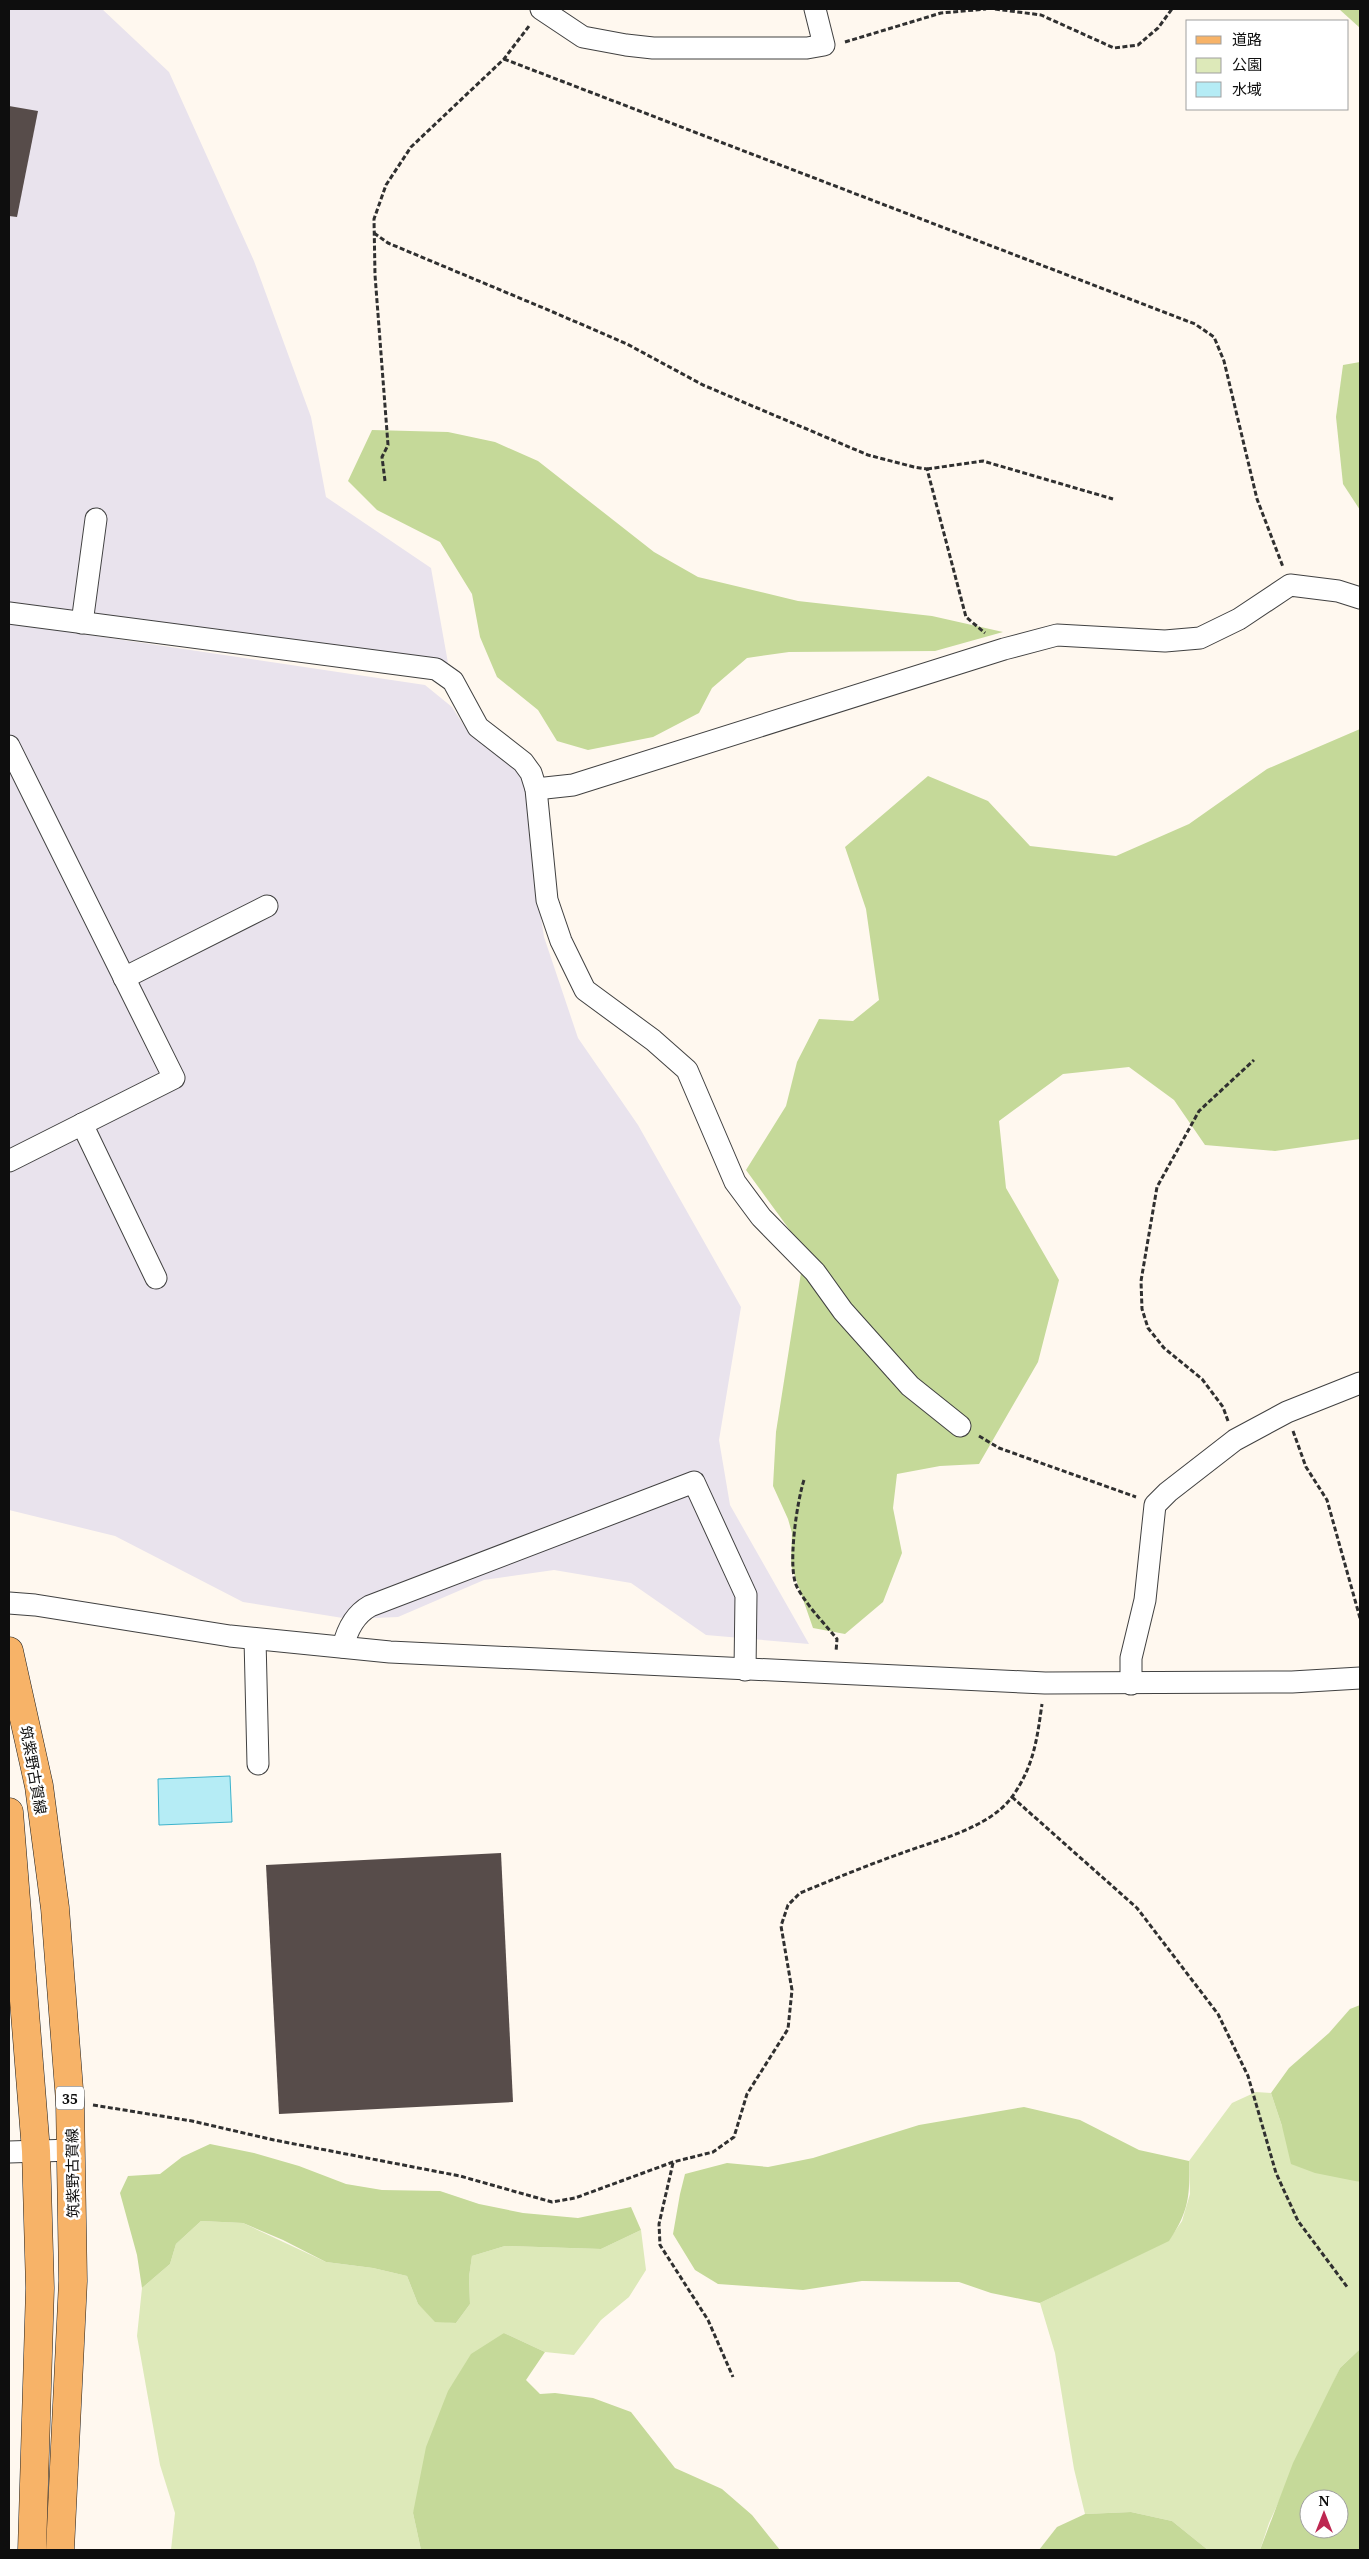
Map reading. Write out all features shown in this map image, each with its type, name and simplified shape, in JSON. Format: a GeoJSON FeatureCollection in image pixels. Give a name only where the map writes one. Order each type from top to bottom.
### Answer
{"type":"FeatureCollection","features":[{"type":"Feature","properties":{"kind":"main road","name":"筑紫野古賀線"},"geometry":{"type":"LineString","coordinates":[[9,1651],[39,1786],[54,1908],[70,2102],[73,2281],[60,2550]]}},
{"type":"Feature","properties":{"kind":"main road"},"geometry":{"type":"LineString","coordinates":[[9,1812],[36,2151],[40,2288],[32,2550]]}},
{"type":"Feature","properties":{"kind":"street"},"geometry":{"type":"LineString","coordinates":[[541,9],[583,37],[626,45],[653,48],[808,48],[824,45],[815,9]]}},
{"type":"Feature","properties":{"kind":"street"},"geometry":{"type":"LineString","coordinates":[[82,623],[96,519]]}},
{"type":"Feature","properties":{"kind":"street"},"geometry":{"type":"LineString","coordinates":[[536,789],[573,785],[1004,649],[1057,635],[1165,640],[1200,638],[1239,619],[1290,586],[1338,591],[1360,598]]}},
{"type":"Feature","properties":{"kind":"street"},"geometry":{"type":"LineString","coordinates":[[9,613],[436,670],[453,681],[478,727],[523,762],[531,772],[536,789],[548,900],[561,941],[585,990],[653,1040],[687,1070],[735,1182],[760,1217],[815,1272],[843,1311],[910,1386],[960,1426]]}},
{"type":"Feature","properties":{"kind":"street"},"geometry":{"type":"LineString","coordinates":[[9,746],[174,1078],[9,1161]]}},
{"type":"Feature","properties":{"kind":"street"},"geometry":{"type":"LineString","coordinates":[[124,978],[267,906]]}},
{"type":"Feature","properties":{"kind":"street"},"geometry":{"type":"LineString","coordinates":[[82,1124],[156,1278]]}},
{"type":"Feature","properties":{"kind":"street"},"geometry":{"type":"LineString","coordinates":[[1131,1684],[1130,1658],[1145,1600],[1155,1505],[1168,1492],[1235,1440],[1287,1412],[1360,1384]]}},
{"type":"Feature","properties":{"kind":"street"},"geometry":{"type":"LineString","coordinates":[[343,1647],[346,1635],[358,1612],[370,1606],[694,1482],[746,1596],[745,1670]]}},
{"type":"Feature","properties":{"kind":"street"},"geometry":{"type":"LineString","coordinates":[[9,1603],[35,1605],[255,1639],[399,1652],[745,1670],[834,1672],[1045,1684],[1292,1682],[1360,1678]]}},
{"type":"Feature","properties":{"kind":"street"},"geometry":{"type":"LineString","coordinates":[[255,1639],[258,1764]]}},
{"type":"Feature","properties":{"kind":"street"},"geometry":{"type":"LineString","coordinates":[[9,2152],[72,2150]]}},
{"type":"Feature","properties":{"kind":"path"},"geometry":{"type":"LineString","coordinates":[[385,481],[382,457],[388,445],[377,309],[374,219],[386,185],[411,147],[504,58],[541,9]]}},
{"type":"Feature","properties":{"kind":"path"},"geometry":{"type":"LineString","coordinates":[[824,45],[852,42],[900,24],[941,13],[986,9]]}},
{"type":"Feature","properties":{"kind":"path"},"geometry":{"type":"LineString","coordinates":[[995,9],[1041,14],[1114,48],[1138,45],[1158,28],[1172,9]]}},
{"type":"Feature","properties":{"kind":"path"},"geometry":{"type":"LineString","coordinates":[[504,58],[1195,324],[1214,337],[1224,361],[1258,499],[1290,586]]}},
{"type":"Feature","properties":{"kind":"path"},"geometry":{"type":"LineString","coordinates":[[374,233],[388,243],[627,344],[720,392],[868,455],[914,467],[927,468],[983,461],[1113,499]]}},
{"type":"Feature","properties":{"kind":"path"},"geometry":{"type":"LineString","coordinates":[[927,468],[966,617],[1004,649]]}},
{"type":"Feature","properties":{"kind":"path"},"geometry":{"type":"LineString","coordinates":[[1235,1440],[1222,1407],[1202,1380],[1164,1348],[1148,1328],[1142,1309],[1141,1281],[1157,1186],[1199,1111],[1254,1060]]}},
{"type":"Feature","properties":{"kind":"path"},"geometry":{"type":"LineString","coordinates":[[1287,1412],[1306,1468],[1327,1500],[1360,1618]]}},
{"type":"Feature","properties":{"kind":"path"},"geometry":{"type":"LineString","coordinates":[[960,1426],[999,1448],[1155,1505]]}},
{"type":"Feature","properties":{"kind":"path"},"geometry":{"type":"LineString","coordinates":[[804,1480],[798,1498],[795,1524],[796,1585],[837,1640],[834,1672]]}},
{"type":"Feature","properties":{"kind":"path"},"geometry":{"type":"LineString","coordinates":[[70,2102],[192,2121],[284,2142],[460,2176],[552,2202],[575,2198],[673,2162],[713,2152],[734,2138],[747,2094],[788,2029],[792,1990],[781,1926],[788,1905],[800,1893],[903,1852],[940,1840],[994,1815],[1012,1797],[1034,1758],[1045,1684]]}},
{"type":"Feature","properties":{"kind":"path"},"geometry":{"type":"LineString","coordinates":[[1012,1797],[1137,1908],[1218,2014],[1248,2076],[1276,2173],[1298,2221],[1348,2288]]}},
{"type":"Feature","properties":{"kind":"path"},"geometry":{"type":"LineString","coordinates":[[673,2162],[659,2224],[660,2245],[708,2320],[733,2377]]}},
{"type":"Feature","properties":{"kind":"shaded area"},"geometry":{"type":"Polygon","coordinates":[[[9,9],[102,9],[169,72],[254,261],[311,417],[326,497],[431,568],[448,663],[9,603],[9,9]]]}},
{"type":"Feature","properties":{"kind":"shaded area"},"geometry":{"type":"Polygon","coordinates":[[[9,623],[425,685],[452,707],[470,735],[520,768],[534,812],[535,879],[544,937],[578,1038],[638,1125],[741,1307],[719,1440],[730,1505],[809,1644],[706,1635],[631,1583],[554,1570],[484,1580],[398,1617],[349,1619],[243,1602],[115,1536],[9,1510],[9,623]]]}},
{"type":"Feature","properties":{"kind":"green space"},"geometry":{"type":"Polygon","coordinates":[[[1339,9],[1360,9],[1360,28],[1339,9]]]}},
{"type":"Feature","properties":{"kind":"green space"},"geometry":{"type":"Polygon","coordinates":[[[1360,362],[1360,510],[1343,484],[1336,417],[1343,365],[1360,362]]]}},
{"type":"Feature","properties":{"kind":"green space"},"geometry":{"type":"Polygon","coordinates":[[[372,430],[448,432],[495,442],[538,461],[654,552],[698,577],[798,601],[932,616],[1003,632],[935,651],[789,652],[747,658],[712,688],[699,713],[653,737],[588,750],[557,741],[538,710],[497,677],[480,637],[472,594],[440,542],[377,510],[348,481],[372,430]]]}},
{"type":"Feature","properties":{"kind":"green space"},"geometry":{"type":"Polygon","coordinates":[[[1360,729],[1360,1139],[1275,1151],[1205,1145],[1174,1100],[1129,1067],[1063,1074],[999,1121],[1006,1188],[1059,1280],[1038,1362],[979,1464],[940,1466],[897,1474],[893,1508],[902,1553],[883,1602],[845,1634],[813,1628],[791,1565],[792,1533],[788,1519],[773,1486],[776,1432],[803,1260],[789,1229],[746,1170],[786,1106],[797,1062],[819,1019],[853,1021],[879,1000],[866,909],[845,847],[928,776],[988,801],[1030,846],[1116,856],[1189,824],[1267,769],[1360,729]]]}},
{"type":"Feature","properties":{"kind":"green space"},"geometry":{"type":"Polygon","coordinates":[[[1360,2005],[1360,2182],[1315,2173],[1291,2164],[1282,2126],[1271,2093],[1289,2068],[1329,2033],[1350,2009],[1360,2005]]]}},
{"type":"Feature","properties":{"kind":"green space"},"geometry":{"type":"Polygon","coordinates":[[[1256,2092],[1271,2093],[1282,2126],[1344,2177],[1360,2182],[1360,2349],[1340,2368],[1269,2523],[1260,2550],[1208,2550],[1172,2521],[1131,2512],[1085,2514],[1074,2469],[1055,2353],[1040,2303],[1169,2240],[1182,2221],[1190,2194],[1189,2161],[1232,2103],[1256,2092]]]}},
{"type":"Feature","properties":{"kind":"green space"},"geometry":{"type":"Polygon","coordinates":[[[1024,2107],[1080,2120],[1139,2150],[1189,2161],[1187,2203],[1181,2221],[1169,2241],[1040,2303],[991,2293],[959,2282],[862,2281],[803,2290],[718,2284],[695,2270],[673,2234],[685,2174],[727,2163],[768,2167],[813,2158],[919,2125],[1024,2107]]]}},
{"type":"Feature","properties":{"kind":"green space"},"geometry":{"type":"Polygon","coordinates":[[[210,2144],[254,2153],[299,2166],[346,2184],[382,2190],[440,2191],[479,2204],[523,2213],[578,2218],[631,2207],[641,2230],[601,2249],[505,2246],[472,2256],[469,2277],[470,2304],[456,2323],[435,2322],[418,2304],[407,2276],[373,2268],[326,2262],[283,2240],[243,2223],[201,2221],[176,2244],[170,2264],[142,2288],[137,2255],[120,2193],[128,2176],[160,2174],[182,2157],[210,2144]]]}},
{"type":"Feature","properties":{"kind":"green space"},"geometry":{"type":"Polygon","coordinates":[[[201,2221],[243,2223],[326,2262],[373,2268],[407,2276],[418,2304],[435,2321],[456,2323],[470,2304],[469,2277],[472,2256],[505,2246],[601,2249],[641,2230],[646,2270],[629,2297],[601,2320],[574,2355],[545,2352],[504,2333],[413,2513],[421,2550],[171,2550],[175,2513],[160,2465],[137,2336],[142,2288],[170,2264],[176,2244],[201,2221]]]}},
{"type":"Feature","properties":{"kind":"green space"},"geometry":{"type":"Polygon","coordinates":[[[504,2333],[545,2352],[526,2380],[540,2394],[555,2393],[593,2398],[631,2412],[675,2468],[722,2489],[752,2515],[780,2550],[421,2550],[413,2513],[426,2447],[448,2391],[471,2354],[504,2333]]]}},
{"type":"Feature","properties":{"kind":"green space"},"geometry":{"type":"Polygon","coordinates":[[[1360,2349],[1360,2550],[1260,2550],[1293,2463],[1340,2368],[1360,2349]]]}},
{"type":"Feature","properties":{"kind":"green space"},"geometry":{"type":"Polygon","coordinates":[[[1131,2512],[1172,2521],[1208,2550],[1039,2550],[1057,2527],[1085,2514],[1131,2512]]]}},
{"type":"Feature","properties":{"kind":"water"},"geometry":{"type":"Polygon","coordinates":[[[230,1776],[232,1822],[159,1825],[158,1779],[230,1776]]]}},
{"type":"Feature","properties":{"kind":"building"},"geometry":{"type":"Polygon","coordinates":[[[9,106],[38,111],[17,217],[9,216],[9,106]]]}},
{"type":"Feature","properties":{"kind":"building"},"geometry":{"type":"Polygon","coordinates":[[[501,1853],[513,2102],[279,2114],[266,1865],[501,1853]]]}}]}
